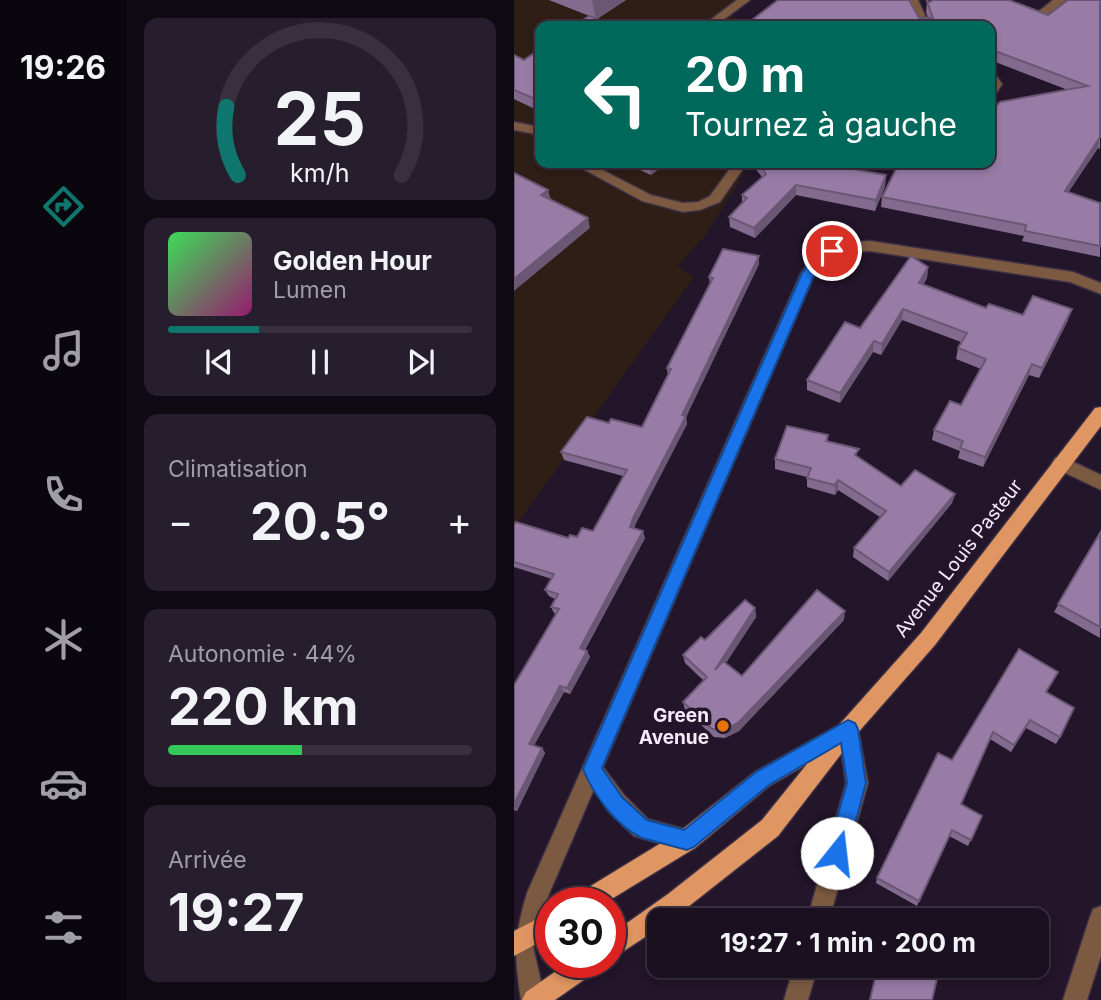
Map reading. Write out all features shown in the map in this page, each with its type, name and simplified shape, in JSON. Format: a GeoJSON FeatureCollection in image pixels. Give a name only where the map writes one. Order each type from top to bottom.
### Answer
{"type":"FeatureCollection","features":[{"type":"Feature","properties":{"kind":"main road","name":"Avenue Louis Pasteur"},"geometry":{"type":"LineString","coordinates":[[626,938],[770,828],[848,729],[928,639],[1100,413]]}},
{"type":"Feature","properties":{"kind":"main road","name":"Avenue Louis Pasteur"},"geometry":{"type":"LineString","coordinates":[[610,887],[687,840],[762,779],[848,729]]}},
{"type":"Feature","properties":{"kind":"main road"},"geometry":{"type":"LineString","coordinates":[[518,942],[535,932]]}},
{"type":"Feature","properties":{"kind":"main road"},"geometry":{"type":"LineString","coordinates":[[533,1000],[566,978]]}},
{"type":"Feature","properties":{"kind":"street"},"geometry":{"type":"LineString","coordinates":[[715,21],[744,0]]}},
{"type":"Feature","properties":{"kind":"street"},"geometry":{"type":"LineString","coordinates":[[912,0],[922,21]]}},
{"type":"Feature","properties":{"kind":"street"},"geometry":{"type":"LineString","coordinates":[[1042,14],[1060,0]]}},
{"type":"Feature","properties":{"kind":"street"},"geometry":{"type":"LineString","coordinates":[[514,126],[535,130]]}},
{"type":"Feature","properties":{"kind":"street"},"geometry":{"type":"LineString","coordinates":[[589,168],[660,203],[690,209],[714,200],[737,168]]}},
{"type":"Feature","properties":{"kind":"street"},"geometry":{"type":"LineString","coordinates":[[533,1000],[518,942],[804,282],[817,262],[832,251],[851,246],[870,246],[1073,277],[1100,274]]}},
{"type":"Feature","properties":{"kind":"street"},"geometry":{"type":"LineString","coordinates":[[1073,277],[1100,289]]}},
{"type":"Feature","properties":{"kind":"street"},"geometry":{"type":"LineString","coordinates":[[1061,463],[1100,483]]}},
{"type":"Feature","properties":{"kind":"street"},"geometry":{"type":"LineString","coordinates":[[821,908],[857,783],[848,729]]}},
{"type":"Feature","properties":{"kind":"street"},"geometry":{"type":"LineString","coordinates":[[592,769],[616,803],[642,828],[687,840]]}},
{"type":"Feature","properties":{"kind":"street"},"geometry":{"type":"LineString","coordinates":[[1075,1000],[1100,917]]}},
{"type":"Feature","properties":{"kind":"street"},"geometry":{"type":"LineString","coordinates":[[796,1000],[802,978]]}},
{"type":"Feature","properties":{"kind":"shaded area"},"geometry":{"type":"Polygon","coordinates":[[[514,0],[744,0],[726,14],[746,21],[535,21],[535,168],[748,168],[704,237],[678,266],[694,277],[514,528],[514,0]]]}},
{"type":"Feature","properties":{"kind":"building"},"geometry":{"type":"Polygon","coordinates":[[[778,0],[909,0],[919,18],[933,18],[927,1],[1009,0],[1048,15],[1068,0],[1100,0],[1100,137],[1065,191],[1100,203],[1100,246],[1025,231],[1026,225],[882,197],[896,168],[995,168],[995,107],[1000,102],[1088,86],[995,51],[995,21],[751,21],[778,0]]]}},
{"type":"Feature","properties":{"kind":"building"},"geometry":{"type":"Polygon","coordinates":[[[589,16],[602,21],[582,21],[589,16]]]}},
{"type":"Feature","properties":{"kind":"building"},"geometry":{"type":"Polygon","coordinates":[[[535,52],[535,99],[514,90],[514,55],[524,60],[535,52]]]}},
{"type":"Feature","properties":{"kind":"building"},"geometry":{"type":"Polygon","coordinates":[[[762,168],[848,168],[886,175],[876,200],[796,185],[754,228],[729,217],[747,198],[742,195],[766,174],[762,168]]]}},
{"type":"Feature","properties":{"kind":"building"},"geometry":{"type":"Polygon","coordinates":[[[514,173],[548,190],[541,195],[588,218],[514,279],[514,173]]]}},
{"type":"Feature","properties":{"kind":"building"},"geometry":{"type":"Polygon","coordinates":[[[723,249],[759,256],[682,415],[686,416],[634,516],[630,527],[643,531],[580,648],[587,651],[567,688],[560,686],[529,744],[542,748],[514,804],[514,685],[559,609],[551,607],[558,594],[545,590],[554,574],[514,562],[514,525],[516,522],[568,538],[570,535],[577,537],[582,528],[593,531],[627,470],[561,452],[587,417],[609,423],[611,419],[642,427],[671,369],[667,368],[713,278],[709,277],[723,249]]]}},
{"type":"Feature","properties":{"kind":"building"},"geometry":{"type":"Polygon","coordinates":[[[911,256],[928,267],[919,283],[986,308],[989,304],[1023,315],[1033,296],[1072,309],[1042,368],[1032,364],[985,457],[960,448],[963,441],[934,430],[950,401],[961,405],[986,359],[958,348],[967,333],[903,309],[882,344],[874,341],[840,393],[807,380],[845,322],[860,328],[911,256]]]}},
{"type":"Feature","properties":{"kind":"building"},"geometry":{"type":"Polygon","coordinates":[[[787,426],[828,435],[826,441],[859,449],[855,455],[901,486],[915,470],[955,494],[889,572],[854,548],[886,511],[838,480],[835,485],[807,478],[811,468],[775,459],[787,426]]]}},
{"type":"Feature","properties":{"kind":"building"},"geometry":{"type":"Polygon","coordinates":[[[1100,533],[1100,627],[1058,604],[1100,533]]]}},
{"type":"Feature","properties":{"kind":"building"},"geometry":{"type":"Polygon","coordinates":[[[817,590],[845,611],[738,723],[724,730],[712,729],[683,702],[707,677],[683,655],[701,637],[705,640],[745,600],[755,608],[715,670],[723,661],[742,676],[817,590]]]}},
{"type":"Feature","properties":{"kind":"building"},"geometry":{"type":"Polygon","coordinates":[[[1019,649],[1058,672],[1046,692],[1074,708],[1060,737],[1030,720],[1014,745],[993,732],[961,804],[982,816],[971,840],[952,830],[919,901],[877,878],[938,753],[952,760],[1019,649]]]}},
{"type":"Feature","properties":{"kind":"building"},"geometry":{"type":"Polygon","coordinates":[[[875,978],[937,978],[932,1000],[870,1000],[875,978]]]}},
{"type":"Feature","properties":{"kind":"place","name":"Green Avenue"},"geometry":{"type":"Point","coordinates":[723,726]}},
{"type":"Feature","properties":{"kind":"route"},"geometry":{"type":"LineString","coordinates":[[832,251],[808,273],[592,769],[616,803],[642,828],[687,840],[762,779],[848,729],[857,783],[837,853]]}}]}
